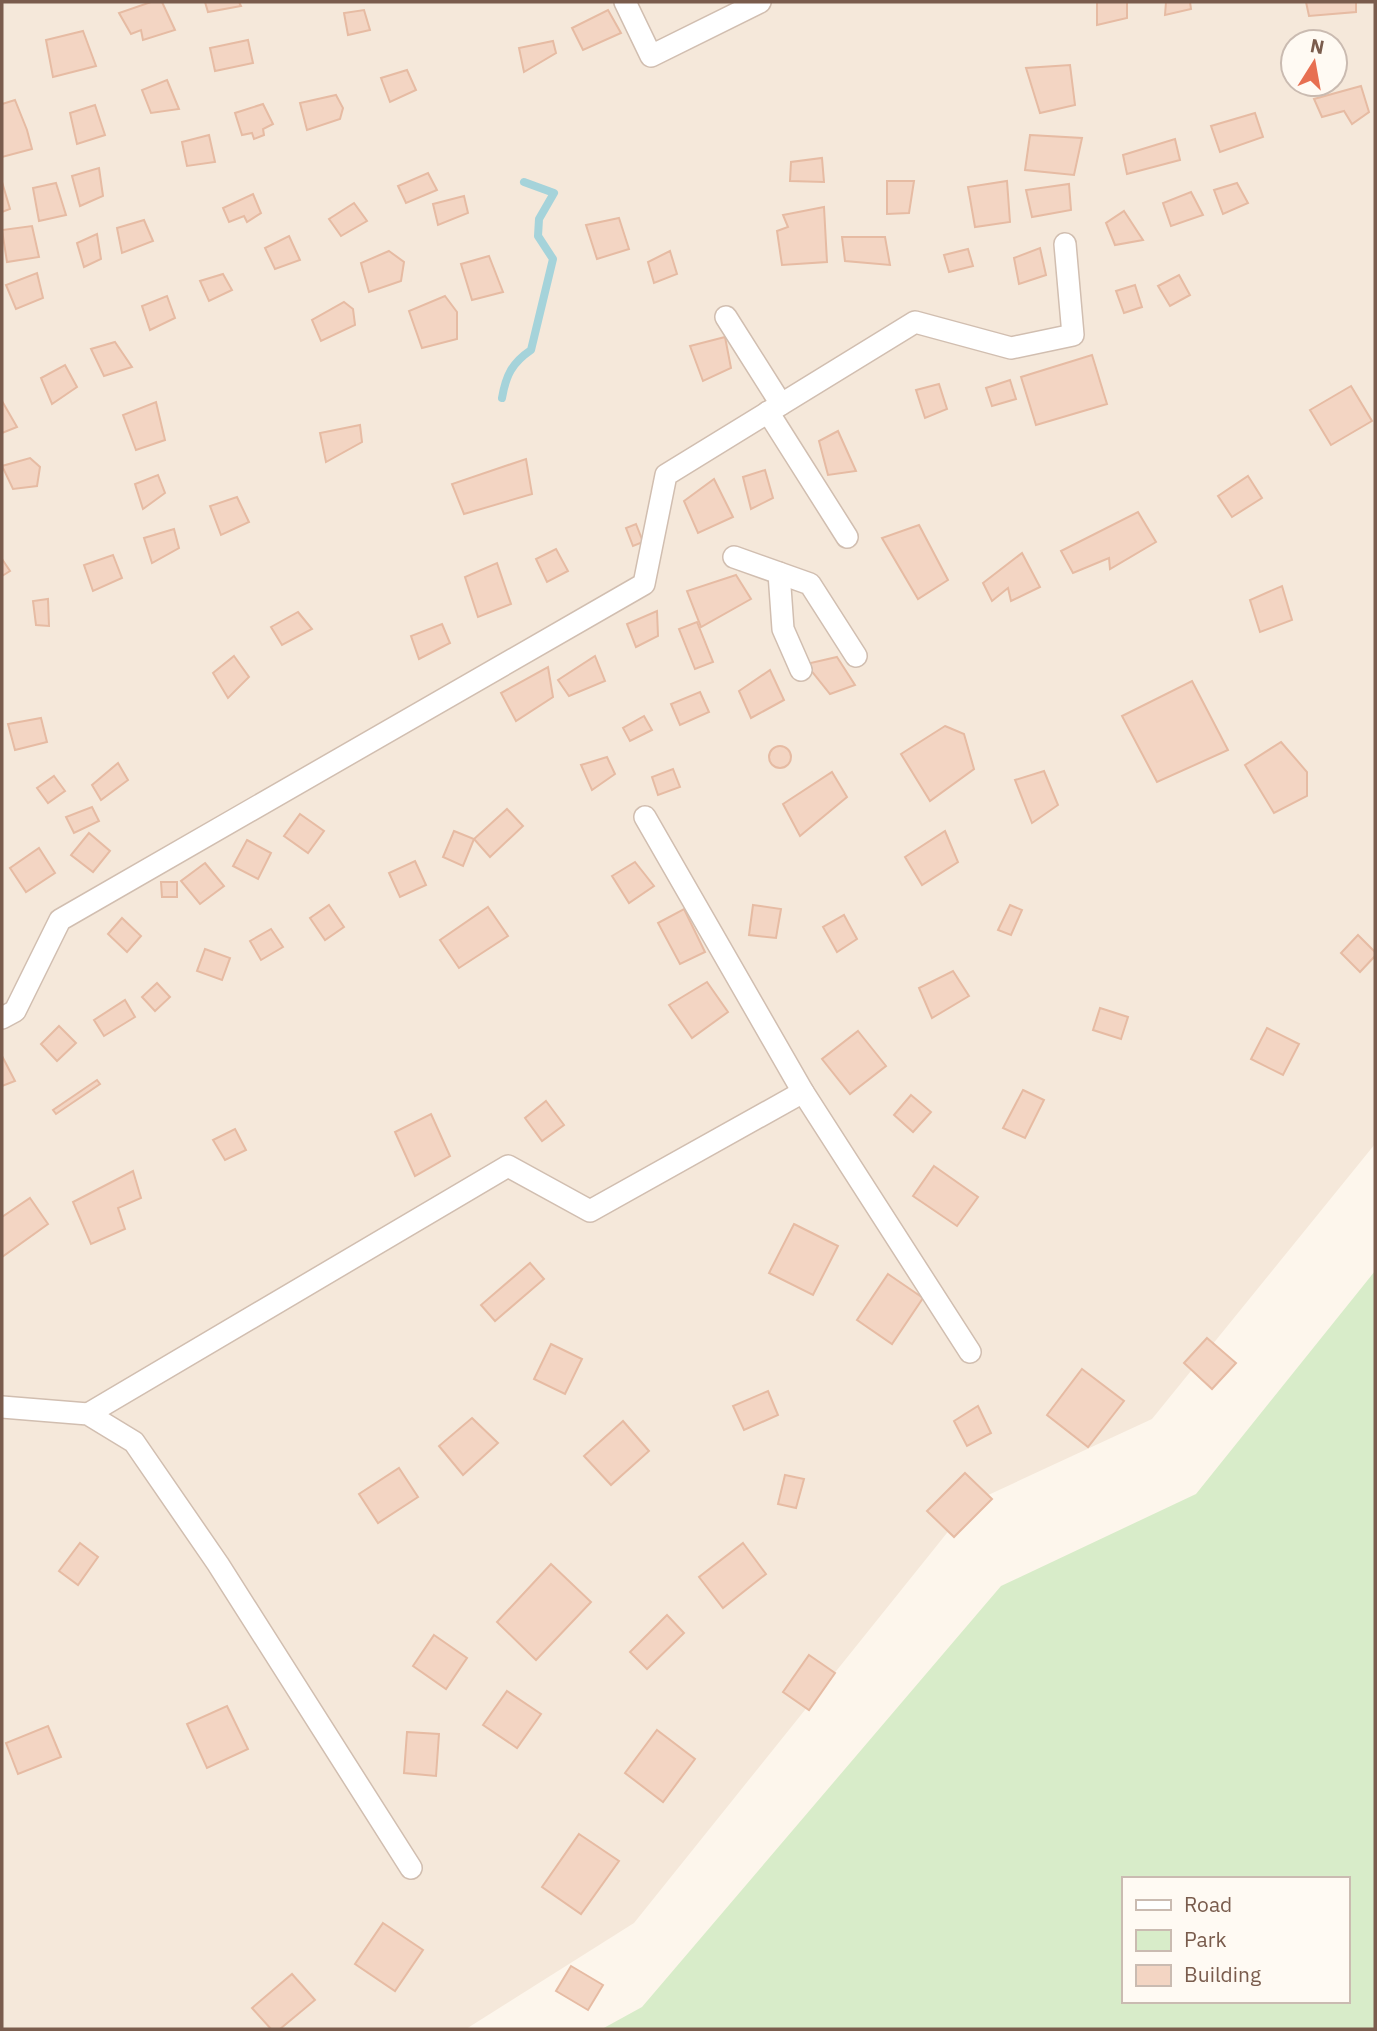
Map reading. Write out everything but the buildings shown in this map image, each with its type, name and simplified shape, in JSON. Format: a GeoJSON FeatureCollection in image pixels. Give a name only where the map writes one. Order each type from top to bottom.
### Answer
{"type":"FeatureCollection","features":[{"type":"Feature","properties":{"kind":"street"},"geometry":{"type":"LineString","coordinates":[[625,2],[651,56],[760,2]]}},
{"type":"Feature","properties":{"kind":"street"},"geometry":{"type":"LineString","coordinates":[[2,1018],[15,1011],[60,920],[644,584],[666,475],[915,322],[1012,348],[1073,335],[1065,244]]}},
{"type":"Feature","properties":{"kind":"street"},"geometry":{"type":"LineString","coordinates":[[726,317],[847,537]]}},
{"type":"Feature","properties":{"kind":"street"},"geometry":{"type":"LineString","coordinates":[[734,557],[810,584],[856,656]]}},
{"type":"Feature","properties":{"kind":"street"},"geometry":{"type":"LineString","coordinates":[[779,573],[783,629],[801,670]]}},
{"type":"Feature","properties":{"kind":"street"},"geometry":{"type":"LineString","coordinates":[[645,817],[803,1091],[970,1352]]}},
{"type":"Feature","properties":{"kind":"street"},"geometry":{"type":"LineString","coordinates":[[88,1414],[508,1166],[590,1211],[803,1091]]}},
{"type":"Feature","properties":{"kind":"street"},"geometry":{"type":"LineString","coordinates":[[2,1407],[88,1414],[134,1442],[218,1564],[411,1868]]}},
{"type":"Feature","properties":{"kind":"shaded area"},"geometry":{"type":"Polygon","coordinates":[[[2,2],[1375,2],[1375,1144],[1152,1419],[971,1503],[634,1923],[466,2029],[2,2029],[2,2]]]}},
{"type":"Feature","properties":{"kind":"green space"},"geometry":{"type":"Polygon","coordinates":[[[1375,1271],[1375,2029],[602,2029],[642,2007],[1001,1586],[1196,1494],[1375,1271]]]}},
{"type":"Feature","properties":{"kind":"waterway"},"geometry":{"type":"LineString","coordinates":[[502,398],[511,370],[531,350],[553,259],[538,236],[539,219],[554,193],[524,182]]}}]}
